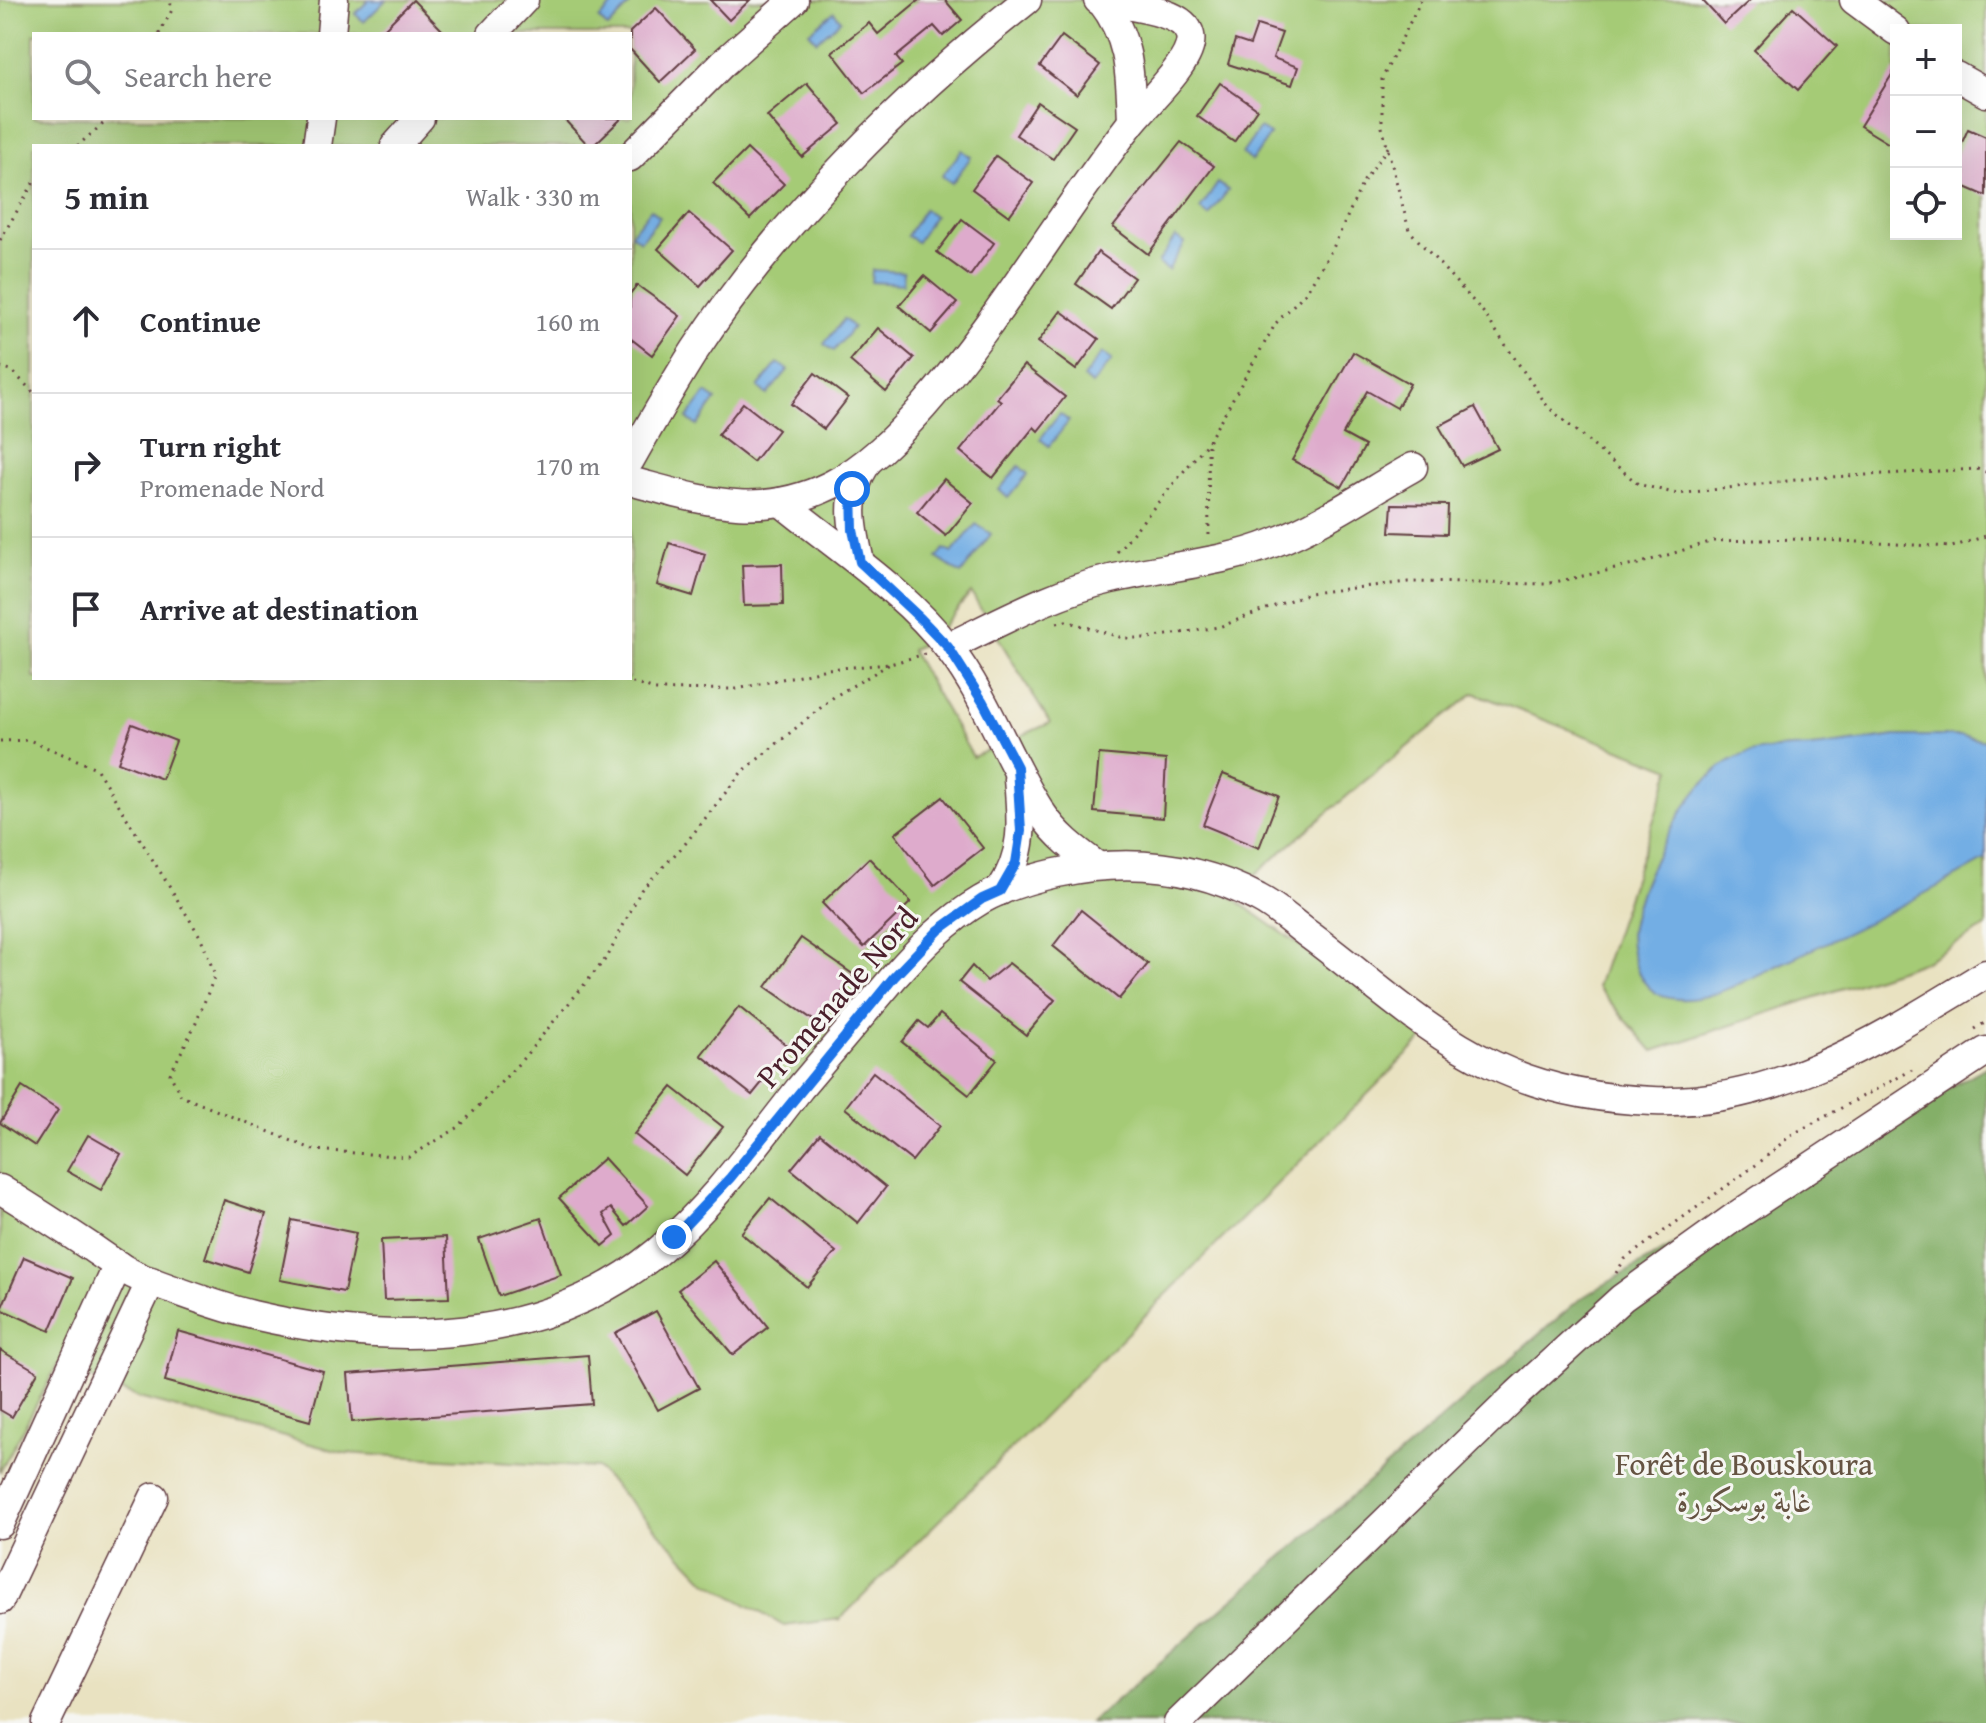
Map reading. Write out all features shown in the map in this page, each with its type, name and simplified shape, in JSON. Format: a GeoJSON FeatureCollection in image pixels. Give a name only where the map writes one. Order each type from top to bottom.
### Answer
{"type":"FeatureCollection","features":[{"type":"Feature","properties":{"kind":"street"},"geometry":{"type":"LineString","coordinates":[[331,32],[334,0]]}},
{"type":"Feature","properties":{"kind":"street"},"geometry":{"type":"LineString","coordinates":[[494,32],[524,0]]}},
{"type":"Feature","properties":{"kind":"street"},"geometry":{"type":"LineString","coordinates":[[632,155],[723,63],[794,0]]}},
{"type":"Feature","properties":{"kind":"street"},"geometry":{"type":"LineString","coordinates":[[632,457],[695,350],[807,206],[884,126],[955,60],[1027,0]]}},
{"type":"Feature","properties":{"kind":"street"},"geometry":{"type":"LineString","coordinates":[[1854,0],[1890,27]]}},
{"type":"Feature","properties":{"kind":"street"},"geometry":{"type":"LineString","coordinates":[[860,562],[853,530],[851,496],[857,476],[949,376],[1132,121],[1183,62],[1190,46],[1190,35],[1184,23],[1169,15],[1099,1]]}},
{"type":"Feature","properties":{"kind":"street"},"geometry":{"type":"LineString","coordinates":[[1099,1],[1114,18],[1125,45],[1132,121]]}},
{"type":"Feature","properties":{"kind":"street"},"geometry":{"type":"LineString","coordinates":[[1962,79],[1986,93]]}},
{"type":"Feature","properties":{"kind":"street"},"geometry":{"type":"LineString","coordinates":[[317,144],[321,120]]}},
{"type":"Feature","properties":{"kind":"street"},"geometry":{"type":"LineString","coordinates":[[397,144],[418,120]]}},
{"type":"Feature","properties":{"kind":"street"},"geometry":{"type":"LineString","coordinates":[[632,482],[719,504],[745,505],[781,502],[829,486],[867,462]]}},
{"type":"Feature","properties":{"kind":"street"},"geometry":{"type":"LineString","coordinates":[[948,647],[1044,601],[1089,585],[1248,552],[1288,536],[1413,467]]}},
{"type":"Feature","properties":{"kind":"street"},"geometry":{"type":"LineString","coordinates":[[781,502],[860,562],[948,647],[983,702],[1050,824],[1068,844],[1096,865]]}},
{"type":"Feature","properties":{"kind":"street"},"geometry":{"type":"LineString","coordinates":[[1000,891],[1012,873],[1020,846],[1021,807],[1017,767]]}},
{"type":"Feature","properties":{"kind":"street","name":"Promenade Nord"},"geometry":{"type":"LineString","coordinates":[[0,1189],[118,1265],[184,1295],[251,1315],[333,1329],[394,1334],[451,1333],[494,1327],[539,1315],[584,1296],[634,1269],[692,1220],[922,946],[953,919],[982,899],[1028,880],[1096,865],[1137,864],[1169,868],[1220,882],[1259,898],[1423,1023],[1490,1064],[1523,1079],[1602,1097],[1689,1101],[1768,1086],[1842,1057],[1986,974]]}},
{"type":"Feature","properties":{"kind":"street"},"geometry":{"type":"LineString","coordinates":[[1178,1723],[1527,1384],[1622,1298],[1980,1040]]}},
{"type":"Feature","properties":{"kind":"street"},"geometry":{"type":"LineString","coordinates":[[3,1508],[118,1265]]}},
{"type":"Feature","properties":{"kind":"street"},"geometry":{"type":"LineString","coordinates":[[0,1600],[151,1281]]}},
{"type":"Feature","properties":{"kind":"street"},"geometry":{"type":"LineString","coordinates":[[46,1723],[154,1497]]}},
{"type":"Feature","properties":{"kind":"street"},"geometry":{"type":"LineString","coordinates":[[3,1508],[45,1507]]}},
{"type":"Feature","properties":{"kind":"street"},"geometry":{"type":"LineString","coordinates":[[3,1508],[32,1533]]}},
{"type":"Feature","properties":{"kind":"path"},"geometry":{"type":"LineString","coordinates":[[160,32],[172,10],[170,0]]}},
{"type":"Feature","properties":{"kind":"path"},"geometry":{"type":"LineString","coordinates":[[1421,0],[1382,79],[1382,127],[1409,230],[1483,312],[1548,407],[1638,484],[1677,494],[1812,478],[1977,469],[1986,472]]}},
{"type":"Feature","properties":{"kind":"path"},"geometry":{"type":"LineString","coordinates":[[79,144],[108,120]]}},
{"type":"Feature","properties":{"kind":"path"},"geometry":{"type":"LineString","coordinates":[[1117,551],[1208,442],[1276,323],[1306,292],[1326,259],[1363,182],[1389,146]]}},
{"type":"Feature","properties":{"kind":"path"},"geometry":{"type":"LineString","coordinates":[[0,240],[32,185]]}},
{"type":"Feature","properties":{"kind":"path"},"geometry":{"type":"LineString","coordinates":[[0,367],[11,370],[32,391]]}},
{"type":"Feature","properties":{"kind":"path"},"geometry":{"type":"LineString","coordinates":[[1208,442],[1207,524],[1213,561]]}},
{"type":"Feature","properties":{"kind":"path"},"geometry":{"type":"LineString","coordinates":[[1055,623],[1066,621],[1123,638],[1148,638],[1219,627],[1309,593],[1408,582],[1546,584],[1638,564],[1713,541],[1803,539],[1952,547],[1986,536]]}},
{"type":"Feature","properties":{"kind":"path"},"geometry":{"type":"LineString","coordinates":[[623,680],[655,690],[737,689],[827,669],[890,664],[948,647]]}},
{"type":"Feature","properties":{"kind":"path"},"geometry":{"type":"LineString","coordinates":[[0,741],[29,740],[96,768],[201,938],[215,975],[196,1023],[170,1074],[181,1096],[314,1150],[409,1157],[459,1127],[521,1061],[608,956],[641,890],[685,844],[741,773],[835,696],[890,664]]}},
{"type":"Feature","properties":{"kind":"path"},"geometry":{"type":"LineString","coordinates":[[1980,1040],[1986,1022]]}},
{"type":"Feature","properties":{"kind":"path"},"geometry":{"type":"LineString","coordinates":[[1622,1298],[1614,1280],[1625,1259],[1760,1162],[1791,1135],[1914,1069]]}},
{"type":"Feature","properties":{"kind":"green space"},"geometry":{"type":"Polygon","coordinates":[[[0,0],[1986,0],[1986,927],[1925,961],[1653,1051],[1597,987],[1671,769],[1474,693],[1230,896],[1427,1035],[840,1619],[784,1626],[707,1582],[597,1468],[344,1453],[139,1398],[58,1364],[0,1472],[0,0]],[[971,593],[932,639],[911,650],[973,757],[1050,723],[971,593]]]}},
{"type":"Feature","properties":{"kind":"green space","name":"Forêt de Bouskoura غابة بوسكورة"},"geometry":{"type":"Polygon","coordinates":[[[1986,1067],[1986,1723],[1090,1723],[1581,1298],[1986,1067]]]}},
{"type":"Feature","properties":{"kind":"water"},"geometry":{"type":"Polygon","coordinates":[[[369,0],[386,0],[364,22],[355,14],[369,0]]]}},
{"type":"Feature","properties":{"kind":"water"},"geometry":{"type":"Polygon","coordinates":[[[618,0],[625,0],[630,5],[608,28],[599,19],[618,0]]]}},
{"type":"Feature","properties":{"kind":"water"},"geometry":{"type":"Polygon","coordinates":[[[834,12],[841,20],[817,41],[809,32],[834,12]]]}},
{"type":"Feature","properties":{"kind":"water"},"geometry":{"type":"Polygon","coordinates":[[[1260,128],[1270,135],[1252,161],[1242,154],[1260,128]]]}},
{"type":"Feature","properties":{"kind":"water"},"geometry":{"type":"Polygon","coordinates":[[[962,150],[971,157],[952,183],[942,176],[962,150]]]}},
{"type":"Feature","properties":{"kind":"water"},"geometry":{"type":"Polygon","coordinates":[[[1218,183],[1228,190],[1209,216],[1200,209],[1218,183]]]}},
{"type":"Feature","properties":{"kind":"water"},"geometry":{"type":"Polygon","coordinates":[[[651,209],[660,217],[640,241],[632,233],[651,209]]]}},
{"type":"Feature","properties":{"kind":"water"},"geometry":{"type":"Polygon","coordinates":[[[924,209],[934,216],[917,242],[907,236],[924,209]]]}},
{"type":"Feature","properties":{"kind":"water"},"geometry":{"type":"Polygon","coordinates":[[[1175,237],[1185,243],[1168,270],[1158,263],[1175,237]]]}},
{"type":"Feature","properties":{"kind":"water"},"geometry":{"type":"Polygon","coordinates":[[[872,270],[904,272],[903,284],[871,282],[872,270]]]}},
{"type":"Feature","properties":{"kind":"water"},"geometry":{"type":"Polygon","coordinates":[[[844,319],[853,327],[834,351],[824,344],[844,319]]]}},
{"type":"Feature","properties":{"kind":"water"},"geometry":{"type":"Polygon","coordinates":[[[1102,353],[1112,360],[1092,385],[1083,378],[1102,353]]]}},
{"type":"Feature","properties":{"kind":"water"},"geometry":{"type":"Polygon","coordinates":[[[778,363],[788,370],[767,395],[758,387],[778,363]]]}},
{"type":"Feature","properties":{"kind":"water"},"geometry":{"type":"Polygon","coordinates":[[[706,393],[716,400],[697,426],[687,418],[706,393]]]}},
{"type":"Feature","properties":{"kind":"water"},"geometry":{"type":"Polygon","coordinates":[[[1060,414],[1069,421],[1049,446],[1040,439],[1060,414]]]}},
{"type":"Feature","properties":{"kind":"water"},"geometry":{"type":"Polygon","coordinates":[[[1019,466],[1028,474],[1008,498],[999,490],[1019,466]]]}},
{"type":"Feature","properties":{"kind":"water"},"geometry":{"type":"Polygon","coordinates":[[[976,524],[991,534],[961,574],[937,558],[944,549],[952,553],[976,524]]]}},
{"type":"Feature","properties":{"kind":"water"},"geometry":{"type":"Polygon","coordinates":[[[1895,736],[1962,736],[1986,741],[1986,860],[1855,929],[1721,991],[1699,998],[1675,999],[1657,994],[1647,985],[1636,968],[1631,947],[1630,933],[1636,907],[1665,840],[1692,797],[1707,780],[1722,766],[1753,752],[1895,736]]]}},
{"type":"Feature","properties":{"kind":"building"},"geometry":{"type":"Polygon","coordinates":[[[413,0],[444,32],[381,32],[413,0]]]}},
{"type":"Feature","properties":{"kind":"building"},"geometry":{"type":"Polygon","coordinates":[[[710,0],[750,0],[729,20],[710,0]]]}},
{"type":"Feature","properties":{"kind":"building"},"geometry":{"type":"Polygon","coordinates":[[[919,0],[945,0],[962,20],[943,36],[934,26],[896,57],[902,64],[864,93],[832,52],[869,23],[878,34],[919,0]]]}},
{"type":"Feature","properties":{"kind":"building"},"geometry":{"type":"Polygon","coordinates":[[[1702,0],[1750,0],[1724,24],[1702,0]]]}},
{"type":"Feature","properties":{"kind":"building"},"geometry":{"type":"Polygon","coordinates":[[[1793,7],[1837,46],[1798,90],[1754,50],[1793,7]]]}},
{"type":"Feature","properties":{"kind":"building"},"geometry":{"type":"Polygon","coordinates":[[[656,8],[695,49],[660,82],[632,51],[630,32],[656,8]]]}},
{"type":"Feature","properties":{"kind":"building"},"geometry":{"type":"Polygon","coordinates":[[[1257,25],[1282,33],[1273,58],[1298,67],[1292,85],[1228,64],[1235,40],[1250,45],[1257,25]]]}},
{"type":"Feature","properties":{"kind":"building"},"geometry":{"type":"Polygon","coordinates":[[[1062,36],[1100,65],[1077,95],[1040,66],[1062,36]]]}},
{"type":"Feature","properties":{"kind":"building"},"geometry":{"type":"Polygon","coordinates":[[[1890,78],[1890,144],[1860,126],[1890,78]]]}},
{"type":"Feature","properties":{"kind":"building"},"geometry":{"type":"Polygon","coordinates":[[[807,83],[842,124],[802,157],[767,116],[807,83]]]}},
{"type":"Feature","properties":{"kind":"building"},"geometry":{"type":"Polygon","coordinates":[[[1220,83],[1257,109],[1234,142],[1197,116],[1220,83]]]}},
{"type":"Feature","properties":{"kind":"building"},"geometry":{"type":"Polygon","coordinates":[[[1038,102],[1075,127],[1053,159],[1016,135],[1038,102]]]}},
{"type":"Feature","properties":{"kind":"building"},"geometry":{"type":"Polygon","coordinates":[[[565,120],[620,120],[595,144],[587,144],[565,120]]]}},
{"type":"Feature","properties":{"kind":"building"},"geometry":{"type":"Polygon","coordinates":[[[1968,129],[1986,137],[1986,196],[1962,186],[1962,142],[1968,129]]]}},
{"type":"Feature","properties":{"kind":"building"},"geometry":{"type":"Polygon","coordinates":[[[1181,142],[1214,166],[1148,254],[1113,227],[1181,142]]]}},
{"type":"Feature","properties":{"kind":"building"},"geometry":{"type":"Polygon","coordinates":[[[747,149],[784,184],[750,219],[713,183],[747,149]]]}},
{"type":"Feature","properties":{"kind":"building"},"geometry":{"type":"Polygon","coordinates":[[[996,156],[1033,183],[1009,216],[972,189],[996,156]]]}},
{"type":"Feature","properties":{"kind":"building"},"geometry":{"type":"Polygon","coordinates":[[[689,213],[732,250],[700,286],[658,249],[689,213]]]}},
{"type":"Feature","properties":{"kind":"building"},"geometry":{"type":"Polygon","coordinates":[[[962,219],[994,243],[970,276],[937,252],[962,219]]]}},
{"type":"Feature","properties":{"kind":"building"},"geometry":{"type":"Polygon","coordinates":[[[1098,252],[1134,278],[1111,309],[1076,284],[1098,252]]]}},
{"type":"Feature","properties":{"kind":"building"},"geometry":{"type":"Polygon","coordinates":[[[924,276],[957,303],[931,333],[899,306],[924,276]]]}},
{"type":"Feature","properties":{"kind":"building"},"geometry":{"type":"Polygon","coordinates":[[[637,285],[680,316],[652,355],[632,340],[632,291],[637,285]]]}},
{"type":"Feature","properties":{"kind":"building"},"geometry":{"type":"Polygon","coordinates":[[[1061,311],[1099,339],[1076,370],[1038,342],[1061,311]]]}},
{"type":"Feature","properties":{"kind":"building"},"geometry":{"type":"Polygon","coordinates":[[[878,328],[914,358],[886,392],[850,361],[878,328]]]}},
{"type":"Feature","properties":{"kind":"building"},"geometry":{"type":"Polygon","coordinates":[[[1353,352],[1410,384],[1397,408],[1367,391],[1343,434],[1365,446],[1342,487],[1292,460],[1353,352]]]}},
{"type":"Feature","properties":{"kind":"building"},"geometry":{"type":"Polygon","coordinates":[[[1024,365],[1065,397],[1038,431],[1034,427],[993,478],[960,451],[1001,401],[997,398],[1024,365]]]}},
{"type":"Feature","properties":{"kind":"building"},"geometry":{"type":"Polygon","coordinates":[[[815,373],[848,398],[824,429],[791,404],[815,373]]]}},
{"type":"Feature","properties":{"kind":"building"},"geometry":{"type":"Polygon","coordinates":[[[743,403],[778,430],[753,462],[718,435],[743,403]]]}},
{"type":"Feature","properties":{"kind":"building"},"geometry":{"type":"Polygon","coordinates":[[[1475,407],[1498,449],[1462,466],[1439,426],[1475,407]]]}},
{"type":"Feature","properties":{"kind":"building"},"geometry":{"type":"Polygon","coordinates":[[[944,479],[973,503],[946,536],[917,512],[944,479]]]}},
{"type":"Feature","properties":{"kind":"building"},"geometry":{"type":"Polygon","coordinates":[[[1392,504],[1448,505],[1447,534],[1390,532],[1392,504]]]}},
{"type":"Feature","properties":{"kind":"building"},"geometry":{"type":"Polygon","coordinates":[[[669,543],[705,554],[693,596],[657,585],[669,543]]]}},
{"type":"Feature","properties":{"kind":"building"},"geometry":{"type":"Polygon","coordinates":[[[782,564],[783,605],[744,606],[742,565],[782,564]]]}},
{"type":"Feature","properties":{"kind":"building"},"geometry":{"type":"Polygon","coordinates":[[[132,724],[176,741],[162,779],[118,762],[132,724]]]}},
{"type":"Feature","properties":{"kind":"building"},"geometry":{"type":"Polygon","coordinates":[[[1099,754],[1166,760],[1163,818],[1094,812],[1099,754]]]}},
{"type":"Feature","properties":{"kind":"building"},"geometry":{"type":"Polygon","coordinates":[[[1223,774],[1279,796],[1259,848],[1203,825],[1223,774]]]}},
{"type":"Feature","properties":{"kind":"building"},"geometry":{"type":"Polygon","coordinates":[[[943,797],[983,848],[935,885],[895,834],[943,797]]]}},
{"type":"Feature","properties":{"kind":"building"},"geometry":{"type":"Polygon","coordinates":[[[869,858],[911,902],[864,947],[822,903],[869,858]]]}},
{"type":"Feature","properties":{"kind":"building"},"geometry":{"type":"Polygon","coordinates":[[[1081,910],[1148,964],[1119,999],[1053,946],[1081,910]]]}},
{"type":"Feature","properties":{"kind":"building"},"geometry":{"type":"Polygon","coordinates":[[[801,938],[854,975],[819,1024],[766,987],[801,938]]]}},
{"type":"Feature","properties":{"kind":"building"},"geometry":{"type":"Polygon","coordinates":[[[1009,963],[1055,1000],[1026,1035],[959,982],[972,966],[987,981],[1009,963]]]}},
{"type":"Feature","properties":{"kind":"building"},"geometry":{"type":"Polygon","coordinates":[[[739,1007],[790,1048],[752,1095],[701,1055],[739,1007]]]}},
{"type":"Feature","properties":{"kind":"building"},"geometry":{"type":"Polygon","coordinates":[[[940,1014],[997,1060],[969,1095],[902,1042],[919,1021],[928,1028],[940,1014]]]}},
{"type":"Feature","properties":{"kind":"building"},"geometry":{"type":"Polygon","coordinates":[[[873,1072],[940,1126],[912,1161],[845,1108],[873,1072]]]}},
{"type":"Feature","properties":{"kind":"building"},"geometry":{"type":"Polygon","coordinates":[[[22,1087],[58,1110],[35,1146],[0,1123],[22,1087]]]}},
{"type":"Feature","properties":{"kind":"building"},"geometry":{"type":"Polygon","coordinates":[[[672,1087],[723,1127],[685,1175],[634,1134],[672,1087]]]}},
{"type":"Feature","properties":{"kind":"building"},"geometry":{"type":"Polygon","coordinates":[[[820,1134],[886,1187],[858,1223],[791,1169],[820,1134]]]}},
{"type":"Feature","properties":{"kind":"building"},"geometry":{"type":"Polygon","coordinates":[[[88,1135],[121,1154],[101,1190],[67,1171],[88,1135]]]}},
{"type":"Feature","properties":{"kind":"building"},"geometry":{"type":"Polygon","coordinates":[[[604,1158],[648,1206],[626,1226],[611,1208],[603,1214],[615,1236],[603,1246],[559,1198],[604,1158]]]}},
{"type":"Feature","properties":{"kind":"building"},"geometry":{"type":"Polygon","coordinates":[[[770,1198],[836,1252],[807,1287],[741,1233],[770,1198]]]}},
{"type":"Feature","properties":{"kind":"building"},"geometry":{"type":"Polygon","coordinates":[[[224,1200],[266,1214],[248,1272],[205,1258],[224,1200]]]}},
{"type":"Feature","properties":{"kind":"building"},"geometry":{"type":"Polygon","coordinates":[[[541,1218],[561,1275],[499,1296],[479,1239],[541,1218]]]}},
{"type":"Feature","properties":{"kind":"building"},"geometry":{"type":"Polygon","coordinates":[[[292,1220],[356,1233],[344,1292],[280,1280],[292,1220]]]}},
{"type":"Feature","properties":{"kind":"building"},"geometry":{"type":"Polygon","coordinates":[[[446,1237],[449,1298],[384,1300],[381,1240],[446,1237]]]}},
{"type":"Feature","properties":{"kind":"building"},"geometry":{"type":"Polygon","coordinates":[[[24,1257],[73,1278],[50,1331],[1,1309],[24,1257]]]}},
{"type":"Feature","properties":{"kind":"building"},"geometry":{"type":"Polygon","coordinates":[[[714,1261],[768,1327],[733,1355],[678,1290],[714,1261]]]}},
{"type":"Feature","properties":{"kind":"building"},"geometry":{"type":"Polygon","coordinates":[[[656,1311],[699,1388],[658,1410],[615,1333],[656,1311]]]}},
{"type":"Feature","properties":{"kind":"building"},"geometry":{"type":"Polygon","coordinates":[[[178,1331],[323,1371],[310,1421],[165,1381],[178,1331]]]}},
{"type":"Feature","properties":{"kind":"building"},"geometry":{"type":"Polygon","coordinates":[[[0,1350],[38,1372],[12,1417],[0,1410],[0,1350]]]}},
{"type":"Feature","properties":{"kind":"building"},"geometry":{"type":"Polygon","coordinates":[[[588,1355],[592,1404],[352,1422],[348,1374],[588,1355]]]}},
{"type":"Feature","properties":{"kind":"route"},"geometry":{"type":"LineString","coordinates":[[674,1237],[730,1178],[801,1087],[922,946],[953,919],[1000,891],[1016,863],[1021,831],[1017,767],[983,702],[948,647],[860,562],[853,530],[852,489]]}}]}
